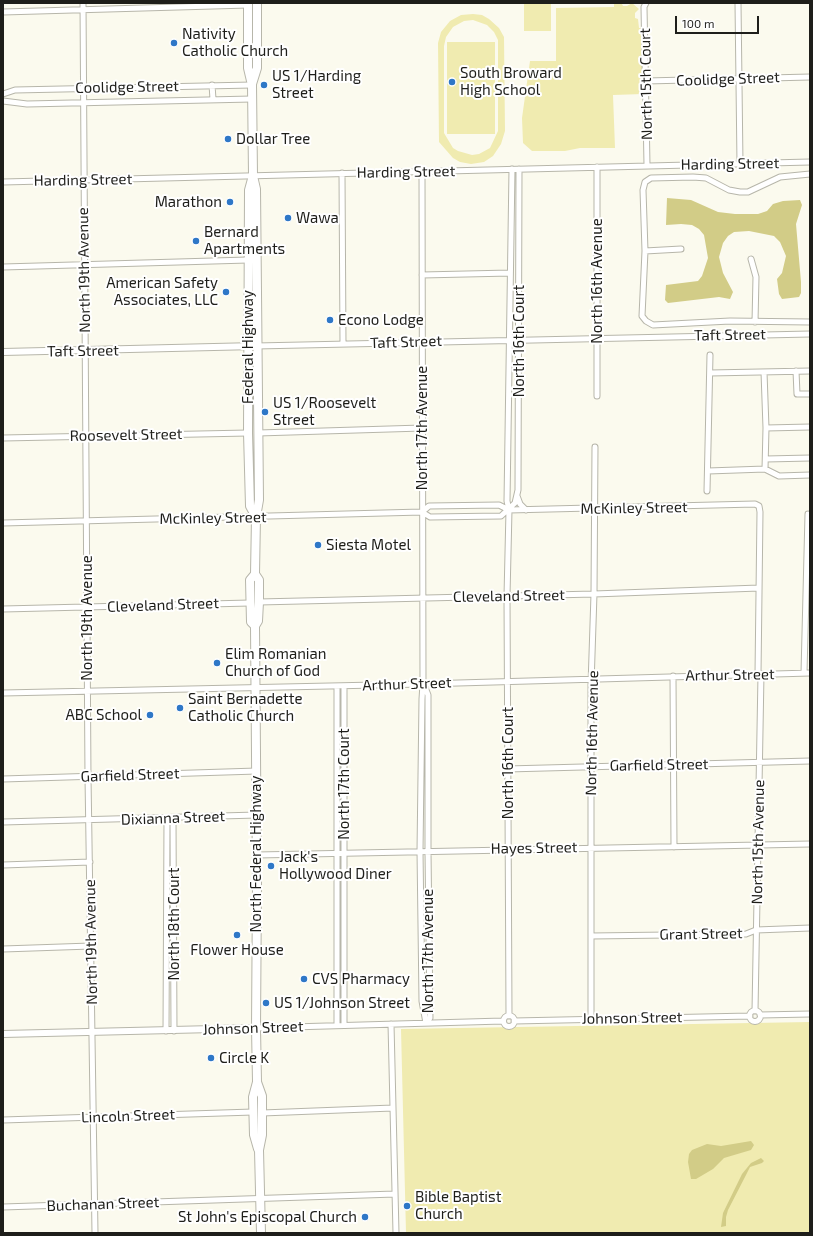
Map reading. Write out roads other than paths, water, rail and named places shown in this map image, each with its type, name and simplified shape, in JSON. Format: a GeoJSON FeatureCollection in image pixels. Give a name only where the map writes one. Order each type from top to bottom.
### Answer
{"type":"FeatureCollection","features":[{"type":"Feature","properties":{"kind":"main road","name":"Federal Highway"},"geometry":{"type":"LineString","coordinates":[[252,85],[257,68],[257,3]]}},
{"type":"Feature","properties":{"kind":"main road","name":"Federal Highway"},"geometry":{"type":"LineString","coordinates":[[248,4],[248,68],[252,85],[253,176],[256,189],[252,347],[248,432],[250,506],[256,517]]}},
{"type":"Feature","properties":{"kind":"main road","name":"Federal Highway"},"geometry":{"type":"LineString","coordinates":[[253,176],[249,190],[248,260],[258,433],[259,500],[256,517],[255,574],[250,580],[255,602],[251,622],[255,626]]}},
{"type":"Feature","properties":{"kind":"main road","name":"North Federal Highway"},"geometry":{"type":"LineString","coordinates":[[255,626],[257,771],[256,1028],[257,1082],[262,1096],[258,1112],[262,1135],[259,1150],[261,1233]]}},
{"type":"Feature","properties":{"kind":"street","name":"North 19th Avenue"},"geometry":{"type":"LineString","coordinates":[[83,3],[88,777],[95,1233]]}},
{"type":"Feature","properties":{"kind":"street","name":"North 15th Court"},"geometry":{"type":"LineString","coordinates":[[646,3],[644,7],[647,165]]}},
{"type":"Feature","properties":{"kind":"street"},"geometry":{"type":"LineString","coordinates":[[738,3],[740,164]]}},
{"type":"Feature","properties":{"kind":"street"},"geometry":{"type":"LineString","coordinates":[[3,12],[248,4]]}},
{"type":"Feature","properties":{"kind":"street","name":"Coolidge Street"},"geometry":{"type":"LineString","coordinates":[[646,81],[810,77]]}},
{"type":"Feature","properties":{"kind":"street"},"geometry":{"type":"LineString","coordinates":[[212,85],[213,99]]}},
{"type":"Feature","properties":{"kind":"street","name":"Coolidge Street"},"geometry":{"type":"LineString","coordinates":[[3,94],[15,90],[252,85]]}},
{"type":"Feature","properties":{"kind":"street","name":"Coolidge Street"},"geometry":{"type":"LineString","coordinates":[[3,101],[27,104],[252,99]]}},
{"type":"Feature","properties":{"kind":"street","name":"Harding Street"},"geometry":{"type":"LineString","coordinates":[[3,182],[342,173],[422,173],[647,165],[810,162]]}},
{"type":"Feature","properties":{"kind":"street","name":"North 16th Avenue"},"geometry":{"type":"LineString","coordinates":[[597,396],[596,338],[598,167]]}},
{"type":"Feature","properties":{"kind":"street","name":"North 16th Court"},"geometry":{"type":"LineString","coordinates":[[509,1016],[507,596],[509,510],[507,501],[512,169]]}},
{"type":"Feature","properties":{"kind":"street","name":"North 16th Court"},"geometry":{"type":"LineString","coordinates":[[509,510],[515,503],[517,496],[519,169]]}},
{"type":"Feature","properties":{"kind":"street"},"geometry":{"type":"LineString","coordinates":[[342,173],[343,344]]}},
{"type":"Feature","properties":{"kind":"street","name":"North 17th Avenue"},"geometry":{"type":"LineString","coordinates":[[422,173],[422,512],[424,684],[422,699],[420,852],[422,1001],[426,1023]]}},
{"type":"Feature","properties":{"kind":"street"},"geometry":{"type":"LineString","coordinates":[[810,174],[780,177],[748,192],[729,190],[706,178],[651,178],[645,182],[643,190],[645,251],[642,316],[646,321],[653,325],[730,321],[810,322]]}},
{"type":"Feature","properties":{"kind":"street"},"geometry":{"type":"LineString","coordinates":[[645,251],[681,249]]}},
{"type":"Feature","properties":{"kind":"street"},"geometry":{"type":"LineString","coordinates":[[752,259],[756,277],[755,322]]}},
{"type":"Feature","properties":{"kind":"street"},"geometry":{"type":"LineString","coordinates":[[3,267],[248,260]]}},
{"type":"Feature","properties":{"kind":"street"},"geometry":{"type":"LineString","coordinates":[[422,275],[510,273]]}},
{"type":"Feature","properties":{"kind":"street","name":"Taft Street"},"geometry":{"type":"LineString","coordinates":[[3,352],[810,334]]}},
{"type":"Feature","properties":{"kind":"street"},"geometry":{"type":"LineString","coordinates":[[707,491],[710,355]]}},
{"type":"Feature","properties":{"kind":"street"},"geometry":{"type":"LineString","coordinates":[[796,371],[797,394],[810,394]]}},
{"type":"Feature","properties":{"kind":"street"},"geometry":{"type":"LineString","coordinates":[[710,372],[810,371]]}},
{"type":"Feature","properties":{"kind":"street"},"geometry":{"type":"LineString","coordinates":[[764,372],[766,428],[765,469]]}},
{"type":"Feature","properties":{"kind":"street"},"geometry":{"type":"LineString","coordinates":[[766,428],[810,427]]}},
{"type":"Feature","properties":{"kind":"street"},"geometry":{"type":"LineString","coordinates":[[258,433],[422,428]]}},
{"type":"Feature","properties":{"kind":"street","name":"Roosevelt Street"},"geometry":{"type":"LineString","coordinates":[[3,438],[248,432]]}},
{"type":"Feature","properties":{"kind":"street","name":"North 16th Avenue"},"geometry":{"type":"LineString","coordinates":[[590,1019],[592,847],[591,678],[594,594],[595,447]]}},
{"type":"Feature","properties":{"kind":"street"},"geometry":{"type":"LineString","coordinates":[[766,459],[810,458]]}},
{"type":"Feature","properties":{"kind":"street"},"geometry":{"type":"LineString","coordinates":[[708,471],[765,469],[779,476],[810,475]]}},
{"type":"Feature","properties":{"kind":"street"},"geometry":{"type":"LineString","coordinates":[[517,496],[520,504],[526,510]]}},
{"type":"Feature","properties":{"kind":"street","name":"McKinley Street"},"geometry":{"type":"LineString","coordinates":[[422,512],[429,506],[499,505],[509,510],[755,504],[759,506]]}},
{"type":"Feature","properties":{"kind":"street","name":"North 15th Avenue"},"geometry":{"type":"LineString","coordinates":[[755,1011],[757,846],[760,762],[758,588],[759,506]]}},
{"type":"Feature","properties":{"kind":"street","name":"McKinley Street"},"geometry":{"type":"LineString","coordinates":[[3,523],[422,512],[430,518],[501,516],[509,510]]}},
{"type":"Feature","properties":{"kind":"street"},"geometry":{"type":"LineString","coordinates":[[804,673],[808,514]]}},
{"type":"Feature","properties":{"kind":"street","name":"Cleveland Street"},"geometry":{"type":"LineString","coordinates":[[3,609],[594,594],[758,588]]}},
{"type":"Feature","properties":{"kind":"street","name":"Arthur Street"},"geometry":{"type":"LineString","coordinates":[[3,693],[344,686],[508,680],[810,673]]}},
{"type":"Feature","properties":{"kind":"street"},"geometry":{"type":"LineString","coordinates":[[673,676],[674,847]]}},
{"type":"Feature","properties":{"kind":"street","name":"North 17th Avenue"},"geometry":{"type":"LineString","coordinates":[[424,684],[428,695],[430,1018],[426,1023]]}},
{"type":"Feature","properties":{"kind":"street","name":"North 17th Court"},"geometry":{"type":"LineString","coordinates":[[337,686],[337,1025]]}},
{"type":"Feature","properties":{"kind":"street","name":"North 17th Court"},"geometry":{"type":"LineString","coordinates":[[344,686],[344,1025]]}},
{"type":"Feature","properties":{"kind":"street","name":"Garfield Street"},"geometry":{"type":"LineString","coordinates":[[508,769],[810,761]]}},
{"type":"Feature","properties":{"kind":"street","name":"Garfield Street"},"geometry":{"type":"LineString","coordinates":[[3,779],[257,771]]}},
{"type":"Feature","properties":{"kind":"street","name":"Dixianna Street"},"geometry":{"type":"LineString","coordinates":[[3,822],[257,815]]}},
{"type":"Feature","properties":{"kind":"street","name":"North 18th Court"},"geometry":{"type":"LineString","coordinates":[[170,818],[174,1031]]}},
{"type":"Feature","properties":{"kind":"street","name":"North 18th Court"},"geometry":{"type":"LineString","coordinates":[[166,1031],[170,818]]}},
{"type":"Feature","properties":{"kind":"street","name":"Hayes Street"},"geometry":{"type":"LineString","coordinates":[[257,855],[592,847],[598,850],[810,844]]}},
{"type":"Feature","properties":{"kind":"street"},"geometry":{"type":"LineString","coordinates":[[3,865],[90,862]]}},
{"type":"Feature","properties":{"kind":"street","name":"Grant Street"},"geometry":{"type":"LineString","coordinates":[[591,936],[746,934],[756,930],[810,928]]}},
{"type":"Feature","properties":{"kind":"street"},"geometry":{"type":"LineString","coordinates":[[3,949],[91,946]]}},
{"type":"Feature","properties":{"kind":"street"},"geometry":{"type":"LineString","coordinates":[[337,978],[344,978]]}},
{"type":"Feature","properties":{"kind":"street"},"geometry":{"type":"LineString","coordinates":[[760,1015],[760,1019],[756,1021],[751,1020],[750,1016],[755,1011],[760,1015],[810,1014]]}},
{"type":"Feature","properties":{"kind":"street"},"geometry":{"type":"LineString","coordinates":[[509,1016],[512,1017],[514,1021],[512,1025],[508,1027],[503,1021],[504,1018],[509,1016]]}},
{"type":"Feature","properties":{"kind":"street","name":"Johnson Street"},"geometry":{"type":"LineString","coordinates":[[514,1021],[750,1016]]}},
{"type":"Feature","properties":{"kind":"street","name":"Johnson Street"},"geometry":{"type":"LineString","coordinates":[[3,1034],[174,1031],[503,1021]]}},
{"type":"Feature","properties":{"kind":"street"},"geometry":{"type":"LineString","coordinates":[[391,1024],[396,1233]]}},
{"type":"Feature","properties":{"kind":"street","name":"Lincoln Street"},"geometry":{"type":"LineString","coordinates":[[3,1120],[393,1108]]}},
{"type":"Feature","properties":{"kind":"street","name":"Buchanan Street"},"geometry":{"type":"LineString","coordinates":[[3,1207],[395,1194]]}},
{"type":"Feature","properties":{"kind":"place","name":"Nativity Catholic Church"},"geometry":{"type":"Point","coordinates":[174,43]}},
{"type":"Feature","properties":{"kind":"place","name":"South Broward High School"},"geometry":{"type":"Point","coordinates":[452,82]}},
{"type":"Feature","properties":{"kind":"place","name":"US 1/Harding Street"},"geometry":{"type":"Point","coordinates":[264,85]}},
{"type":"Feature","properties":{"kind":"place","name":"Dollar Tree"},"geometry":{"type":"Point","coordinates":[228,139]}},
{"type":"Feature","properties":{"kind":"place","name":"Marathon"},"geometry":{"type":"Point","coordinates":[230,202]}},
{"type":"Feature","properties":{"kind":"place","name":"Wawa"},"geometry":{"type":"Point","coordinates":[288,218]}},
{"type":"Feature","properties":{"kind":"place","name":"Bernard Apartments"},"geometry":{"type":"Point","coordinates":[196,241]}},
{"type":"Feature","properties":{"kind":"place","name":"American Safety Associates, LLC"},"geometry":{"type":"Point","coordinates":[226,292]}},
{"type":"Feature","properties":{"kind":"place","name":"Econo Lodge"},"geometry":{"type":"Point","coordinates":[330,320]}},
{"type":"Feature","properties":{"kind":"place","name":"US 1/Roosevelt Street"},"geometry":{"type":"Point","coordinates":[265,412]}},
{"type":"Feature","properties":{"kind":"place","name":"Siesta Motel"},"geometry":{"type":"Point","coordinates":[318,545]}},
{"type":"Feature","properties":{"kind":"place","name":"Elim Romanian Church of God"},"geometry":{"type":"Point","coordinates":[217,663]}},
{"type":"Feature","properties":{"kind":"place","name":"Saint Bernadette Catholic Church"},"geometry":{"type":"Point","coordinates":[180,708]}},
{"type":"Feature","properties":{"kind":"place","name":"ABC School"},"geometry":{"type":"Point","coordinates":[150,715]}},
{"type":"Feature","properties":{"kind":"place","name":"Jack's Hollywood Diner"},"geometry":{"type":"Point","coordinates":[271,866]}},
{"type":"Feature","properties":{"kind":"place","name":"Flower House"},"geometry":{"type":"Point","coordinates":[237,935]}},
{"type":"Feature","properties":{"kind":"place","name":"CVS Pharmacy"},"geometry":{"type":"Point","coordinates":[304,979]}},
{"type":"Feature","properties":{"kind":"place","name":"US 1/Johnson Street"},"geometry":{"type":"Point","coordinates":[266,1003]}},
{"type":"Feature","properties":{"kind":"place","name":"Circle K"},"geometry":{"type":"Point","coordinates":[211,1058]}},
{"type":"Feature","properties":{"kind":"place","name":"Bible Baptist Church"},"geometry":{"type":"Point","coordinates":[407,1206]}},
{"type":"Feature","properties":{"kind":"place","name":"St John's Episcopal Church"},"geometry":{"type":"Point","coordinates":[365,1217]}}]}
